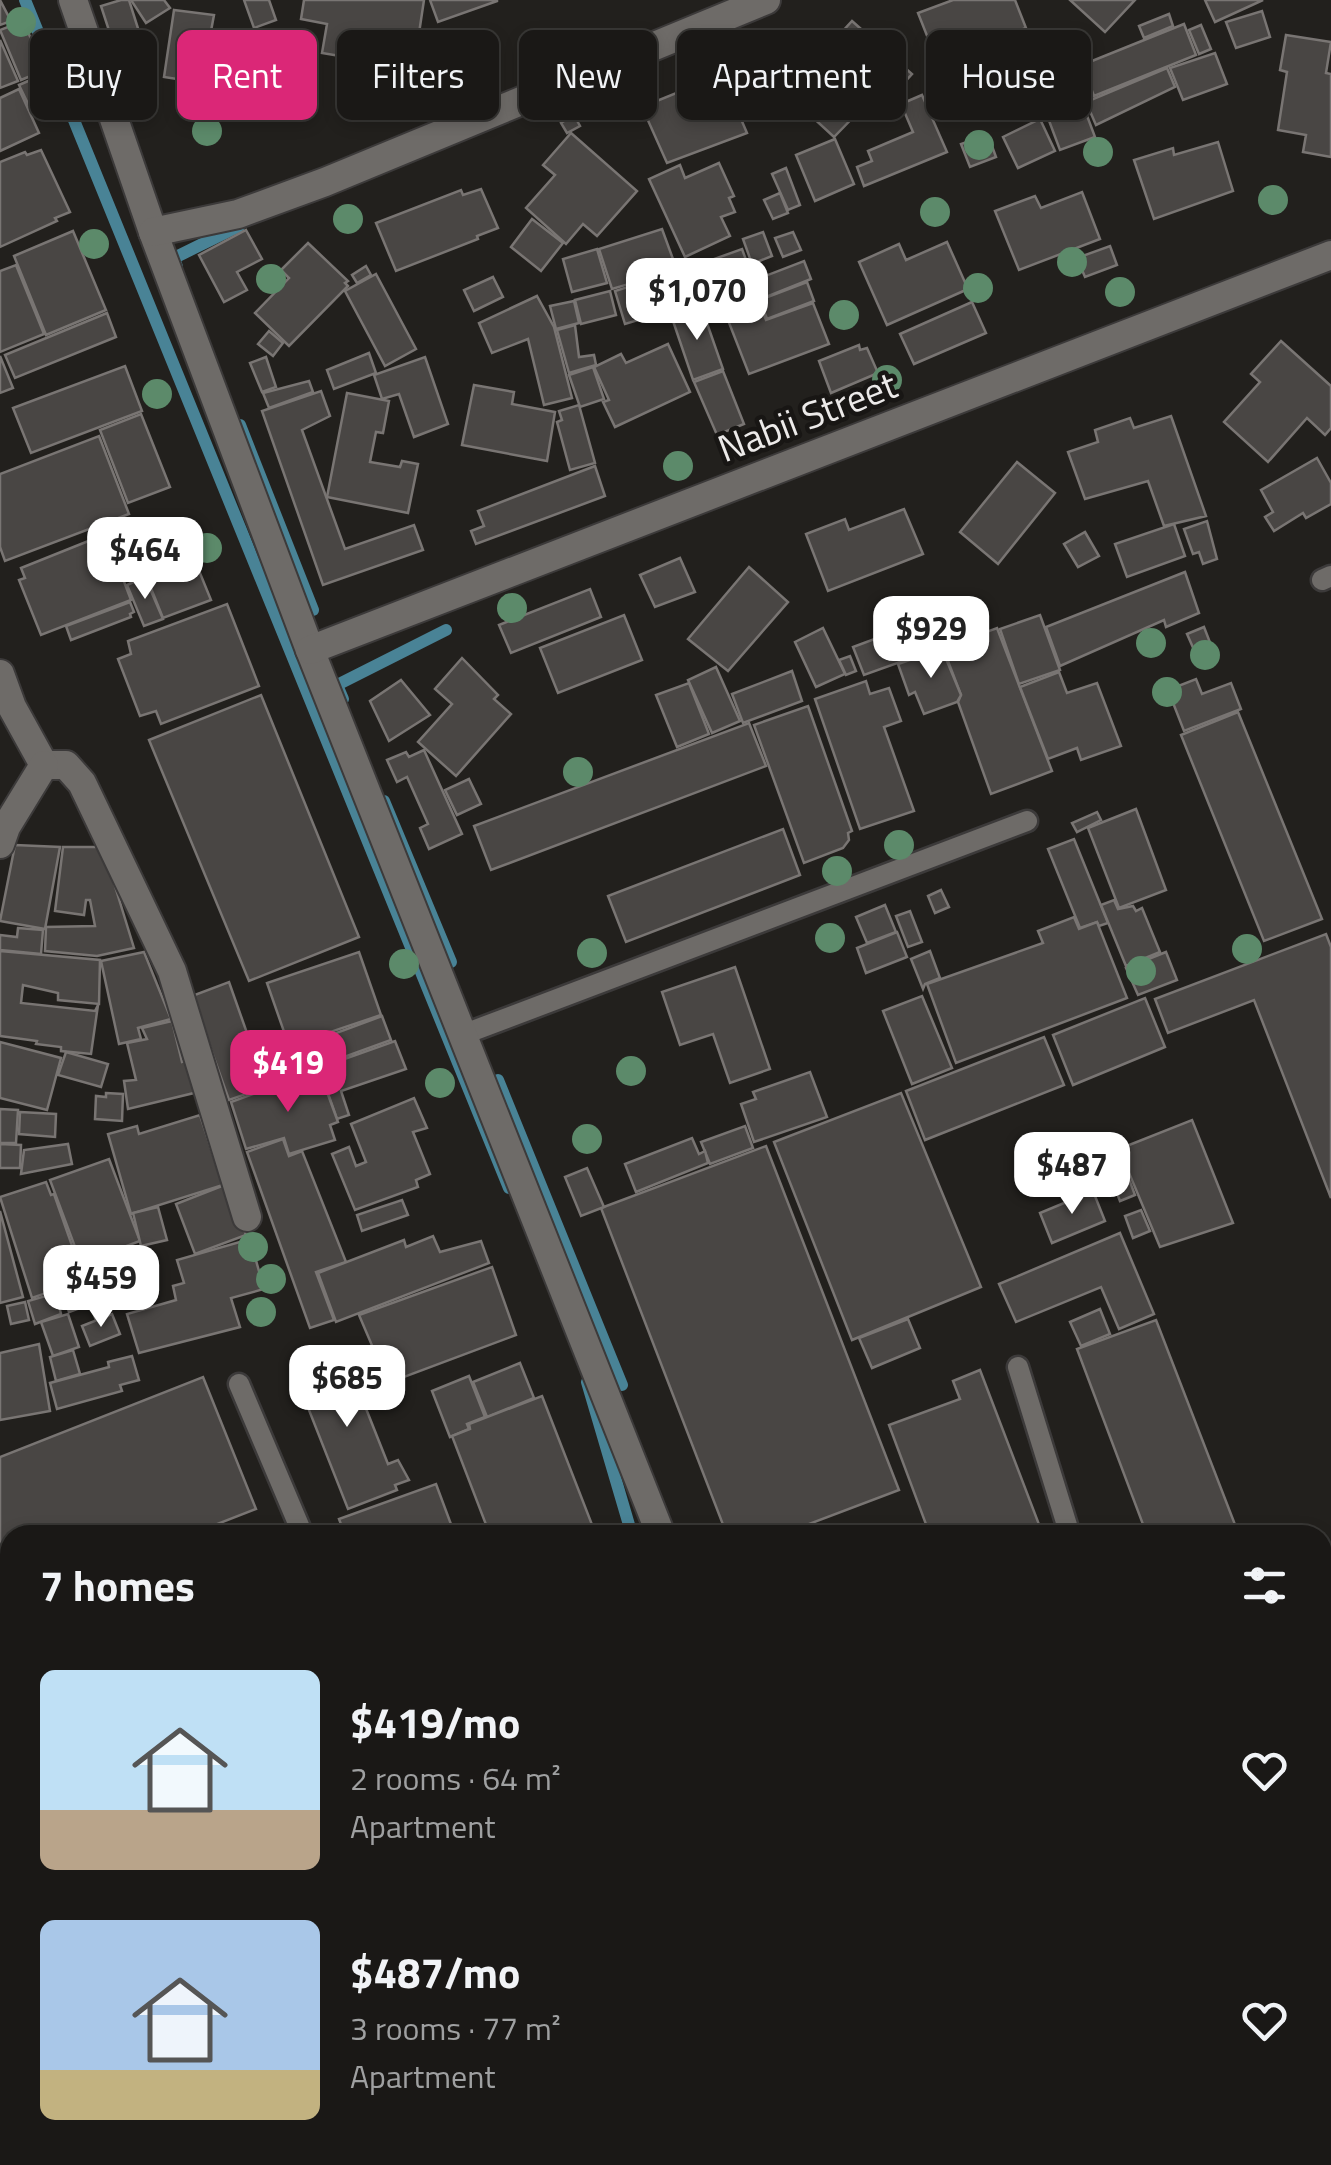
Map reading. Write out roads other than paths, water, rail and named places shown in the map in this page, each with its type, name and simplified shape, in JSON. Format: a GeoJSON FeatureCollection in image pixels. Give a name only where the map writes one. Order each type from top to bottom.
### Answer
{"type":"FeatureCollection","features":[{"type":"Feature","properties":{"kind":"street"},"geometry":{"type":"LineString","coordinates":[[72,0],[152,232],[310,650],[657,1525]]}},
{"type":"Feature","properties":{"kind":"street"},"geometry":{"type":"LineString","coordinates":[[152,232],[238,214],[325,182],[766,0]]}},
{"type":"Feature","properties":{"kind":"street","name":"Nabii Street"},"geometry":{"type":"LineString","coordinates":[[310,650],[1331,255]]}},
{"type":"Feature","properties":{"kind":"street"},"geometry":{"type":"LineString","coordinates":[[0,674],[12,706],[44,765]]}},
{"type":"Feature","properties":{"kind":"street"},"geometry":{"type":"LineString","coordinates":[[0,844],[6,826],[44,765]]}},
{"type":"Feature","properties":{"kind":"street"},"geometry":{"type":"LineString","coordinates":[[44,765],[66,765],[82,783],[172,971],[247,1218]]}},
{"type":"Feature","properties":{"kind":"lane"},"geometry":{"type":"LineString","coordinates":[[462,1035],[1027,821]]}},
{"type":"Feature","properties":{"kind":"lane"},"geometry":{"type":"LineString","coordinates":[[1018,1367],[1067,1525]]}},
{"type":"Feature","properties":{"kind":"lane"},"geometry":{"type":"LineString","coordinates":[[239,1384],[299,1525]]}},
{"type":"Feature","properties":{"kind":"waterway"},"geometry":{"type":"LineString","coordinates":[[25,0],[509,1188]]}},
{"type":"Feature","properties":{"kind":"waterway"},"geometry":{"type":"LineString","coordinates":[[177,267],[174,258],[239,226]]}},
{"type":"Feature","properties":{"kind":"waterway"},"geometry":{"type":"LineString","coordinates":[[240,425],[313,610]]}},
{"type":"Feature","properties":{"kind":"waterway"},"geometry":{"type":"LineString","coordinates":[[343,699],[337,685],[446,630]]}},
{"type":"Feature","properties":{"kind":"waterway"},"geometry":{"type":"LineString","coordinates":[[384,801],[451,962]]}},
{"type":"Feature","properties":{"kind":"waterway"},"geometry":{"type":"LineString","coordinates":[[498,1080],[622,1385]]}},
{"type":"Feature","properties":{"kind":"waterway"},"geometry":{"type":"LineString","coordinates":[[587,1382],[629,1525]]}}]}
